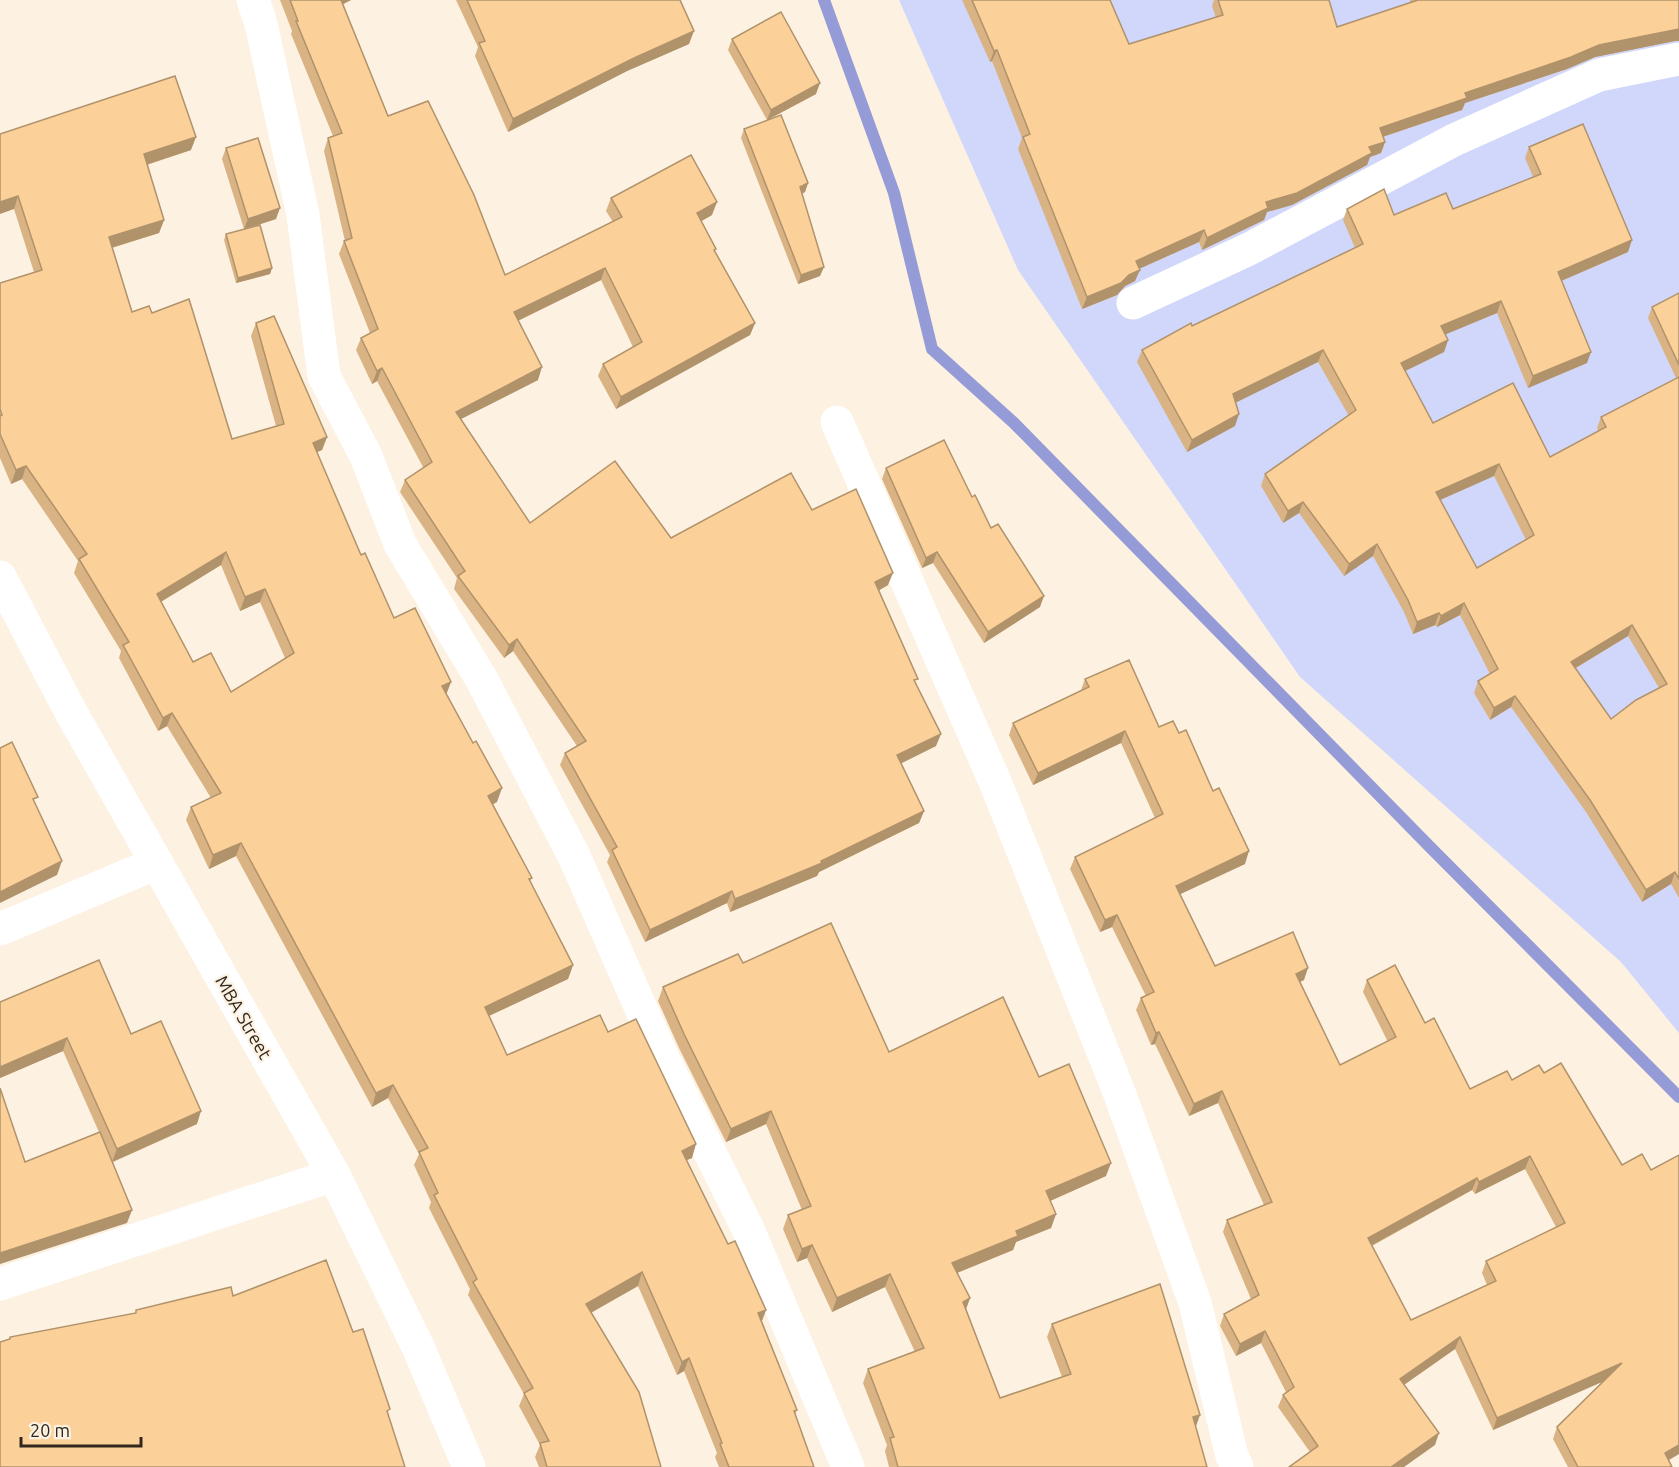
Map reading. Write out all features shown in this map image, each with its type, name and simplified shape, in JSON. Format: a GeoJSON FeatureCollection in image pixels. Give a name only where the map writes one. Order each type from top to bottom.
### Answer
{"type":"FeatureCollection","features":[{"type":"Feature","properties":{"kind":"street"},"geometry":{"type":"LineString","coordinates":[[253,0],[261,24],[303,215],[324,376],[366,456],[400,544],[482,680],[574,856],[662,1056],[748,1229],[848,1467]]}},
{"type":"Feature","properties":{"kind":"street"},"geometry":{"type":"LineString","coordinates":[[1132,303],[1250,249],[1454,140],[1599,75],[1679,59]]}},
{"type":"Feature","properties":{"kind":"street"},"geometry":{"type":"LineString","coordinates":[[837,422],[996,784],[1119,1092],[1195,1303],[1232,1456],[1237,1467]]}},
{"type":"Feature","properties":{"kind":"street","name":"MBA Street"},"geometry":{"type":"LineString","coordinates":[[0,577],[72,714],[334,1175],[418,1347],[469,1467]]}},
{"type":"Feature","properties":{"kind":"street"},"geometry":{"type":"LineString","coordinates":[[0,929],[157,863]]}},
{"type":"Feature","properties":{"kind":"street"},"geometry":{"type":"LineString","coordinates":[[0,1284],[334,1175]]}},
{"type":"Feature","properties":{"kind":"shaded area"},"geometry":{"type":"Polygon","coordinates":[[[899,0],[1671,0],[1679,7],[1679,1033],[1621,962],[1300,677],[1018,270],[899,0]]]}},
{"type":"Feature","properties":{"kind":"building"},"geometry":{"type":"Polygon","coordinates":[[[290,0],[341,0],[388,116],[428,101],[474,195],[505,275],[622,217],[611,198],[691,155],[717,202],[697,213],[716,249],[714,250],[755,323],[621,397],[603,364],[642,342],[605,268],[514,312],[542,367],[456,412],[530,523],[615,461],[671,538],[791,473],[812,510],[856,489],[893,573],[875,582],[918,679],[914,680],[941,734],[897,755],[924,811],[821,861],[822,863],[735,899],[732,891],[650,930],[612,850],[617,847],[565,753],[586,741],[517,639],[509,645],[458,576],[465,571],[405,480],[432,462],[382,368],[377,371],[361,338],[378,329],[344,241],[352,238],[328,138],[342,133],[296,21],[298,21],[290,0]]]}},
{"type":"Feature","properties":{"kind":"building"},"geometry":{"type":"Polygon","coordinates":[[[467,0],[680,0],[694,31],[632,59],[513,119],[479,43],[485,41],[467,0]]]}},
{"type":"Feature","properties":{"kind":"building"},"geometry":{"type":"Polygon","coordinates":[[[972,0],[1110,0],[1129,44],[1223,15],[1218,0],[1329,0],[1337,27],[1418,0],[1679,0],[1679,29],[1599,45],[1571,57],[1465,93],[1467,98],[1380,128],[1385,142],[1369,147],[1372,153],[1297,193],[1266,202],[1268,208],[1207,238],[1204,230],[1136,261],[1140,270],[1129,275],[1121,283],[1087,297],[1023,137],[1030,134],[997,50],[994,51],[972,0]]]}},
{"type":"Feature","properties":{"kind":"building"},"geometry":{"type":"Polygon","coordinates":[[[781,12],[820,83],[771,110],[732,39],[781,12]]]}},
{"type":"Feature","properties":{"kind":"building"},"geometry":{"type":"Polygon","coordinates":[[[175,76],[196,137],[144,154],[164,220],[109,237],[132,312],[149,306],[152,313],[189,299],[232,439],[284,424],[256,323],[274,316],[327,437],[313,443],[361,555],[365,553],[394,618],[415,608],[451,682],[442,686],[473,743],[476,741],[502,788],[488,796],[532,878],[529,879],[573,965],[485,1007],[507,1055],[600,1015],[608,1032],[636,1019],[696,1144],[682,1151],[728,1244],[735,1241],[766,1310],[758,1313],[797,1410],[794,1411],[814,1467],[729,1467],[689,1358],[682,1362],[642,1272],[586,1304],[639,1392],[661,1467],[547,1467],[540,1443],[549,1441],[524,1393],[533,1388],[473,1282],[477,1279],[434,1195],[438,1193],[419,1152],[428,1148],[393,1085],[376,1093],[241,843],[213,855],[191,807],[221,793],[172,713],[163,718],[123,645],[129,642],[79,559],[87,554],[26,466],[16,470],[0,434],[0,416],[2,415],[0,409],[0,283],[42,270],[18,196],[0,202],[0,134],[175,76]],[[226,552],[157,594],[193,662],[211,653],[231,692],[294,653],[265,589],[245,597],[226,552]]]}},
{"type":"Feature","properties":{"kind":"building"},"geometry":{"type":"Polygon","coordinates":[[[781,115],[808,183],[800,187],[824,267],[801,275],[744,129],[781,115]]]}},
{"type":"Feature","properties":{"kind":"building"},"geometry":{"type":"Polygon","coordinates":[[[1583,124],[1632,240],[1558,272],[1591,352],[1533,376],[1501,301],[1441,326],[1448,340],[1401,363],[1433,423],[1513,383],[1550,457],[1606,427],[1601,417],[1679,377],[1679,879],[1675,872],[1646,890],[1590,800],[1515,696],[1494,708],[1478,681],[1498,669],[1464,603],[1441,616],[1439,613],[1417,622],[1408,600],[1377,544],[1349,564],[1303,502],[1288,511],[1265,474],[1356,410],[1323,350],[1233,394],[1239,414],[1192,440],[1142,350],[1191,323],[1192,326],[1363,244],[1347,209],[1384,189],[1394,215],[1446,193],[1453,209],[1541,174],[1529,147],[1583,124]],[[1499,464],[1436,492],[1477,568],[1534,535],[1499,464]],[[1632,625],[1571,662],[1611,719],[1636,700],[1667,684],[1632,625]]]}},
{"type":"Feature","properties":{"kind":"building"},"geometry":{"type":"Polygon","coordinates":[[[258,138],[280,208],[248,219],[226,148],[258,138]]]}},
{"type":"Feature","properties":{"kind":"building"},"geometry":{"type":"Polygon","coordinates":[[[260,225],[272,268],[238,278],[226,234],[260,225]]]}},
{"type":"Feature","properties":{"kind":"building"},"geometry":{"type":"Polygon","coordinates":[[[1679,293],[1679,365],[1652,307],[1679,293]]]}},
{"type":"Feature","properties":{"kind":"building"},"geometry":{"type":"Polygon","coordinates":[[[944,440],[972,497],[975,495],[991,528],[998,524],[1044,596],[988,632],[937,552],[926,558],[886,468],[944,440]]]}},
{"type":"Feature","properties":{"kind":"building"},"geometry":{"type":"Polygon","coordinates":[[[1129,660],[1159,727],[1173,721],[1179,733],[1186,730],[1213,791],[1219,788],[1249,851],[1176,886],[1215,966],[1293,932],[1308,968],[1296,974],[1340,1065],[1396,1037],[1367,980],[1395,965],[1425,1023],[1434,1018],[1470,1089],[1507,1071],[1512,1080],[1539,1065],[1544,1073],[1561,1063],[1622,1165],[1642,1154],[1651,1170],[1679,1155],[1679,1445],[1665,1453],[1672,1467],[1578,1467],[1557,1427],[1622,1363],[1497,1418],[1460,1337],[1400,1379],[1439,1433],[1391,1467],[1289,1467],[1318,1446],[1283,1395],[1294,1387],[1265,1331],[1240,1344],[1224,1314],[1259,1295],[1227,1220],[1272,1202],[1222,1091],[1194,1104],[1159,1032],[1156,1033],[1141,998],[1154,992],[1117,915],[1105,920],[1075,857],[1163,814],[1125,731],[1038,773],[1013,723],[1089,687],[1085,679],[1129,660]],[[1530,1156],[1479,1182],[1477,1178],[1368,1238],[1411,1320],[1496,1281],[1486,1261],[1565,1223],[1530,1156]]]}},
{"type":"Feature","properties":{"kind":"building"},"geometry":{"type":"Polygon","coordinates":[[[12,742],[38,797],[33,799],[62,861],[0,892],[0,748],[12,742]]]}},
{"type":"Feature","properties":{"kind":"building"},"geometry":{"type":"Polygon","coordinates":[[[831,923],[889,1052],[1003,997],[1039,1077],[1069,1064],[1111,1163],[1046,1191],[1056,1214],[1016,1231],[1018,1236],[952,1263],[970,1298],[963,1302],[1000,1398],[1071,1374],[1052,1324],[1160,1284],[1200,1415],[1193,1417],[1207,1467],[898,1467],[890,1438],[894,1437],[868,1369],[924,1348],[890,1274],[837,1298],[812,1245],[802,1249],[788,1215],[811,1206],[771,1111],[731,1129],[663,987],[738,954],[743,963],[831,923]]]}},
{"type":"Feature","properties":{"kind":"building"},"geometry":{"type":"Polygon","coordinates":[[[99,960],[131,1034],[161,1021],[201,1111],[117,1149],[67,1038],[0,1067],[0,1002],[99,960]]]}},
{"type":"Feature","properties":{"kind":"building"},"geometry":{"type":"Polygon","coordinates":[[[0,1088],[25,1162],[100,1132],[132,1210],[0,1253],[0,1088]]]}},
{"type":"Feature","properties":{"kind":"building"},"geometry":{"type":"Polygon","coordinates":[[[326,1260],[353,1332],[363,1329],[390,1409],[387,1411],[405,1467],[0,1467],[0,1342],[10,1337],[136,1313],[136,1310],[231,1287],[233,1296],[326,1260]]]}},
{"type":"Feature","properties":{"kind":"waterway"},"geometry":{"type":"LineString","coordinates":[[824,0],[894,193],[932,349],[1014,423],[1679,1097]]}}]}
